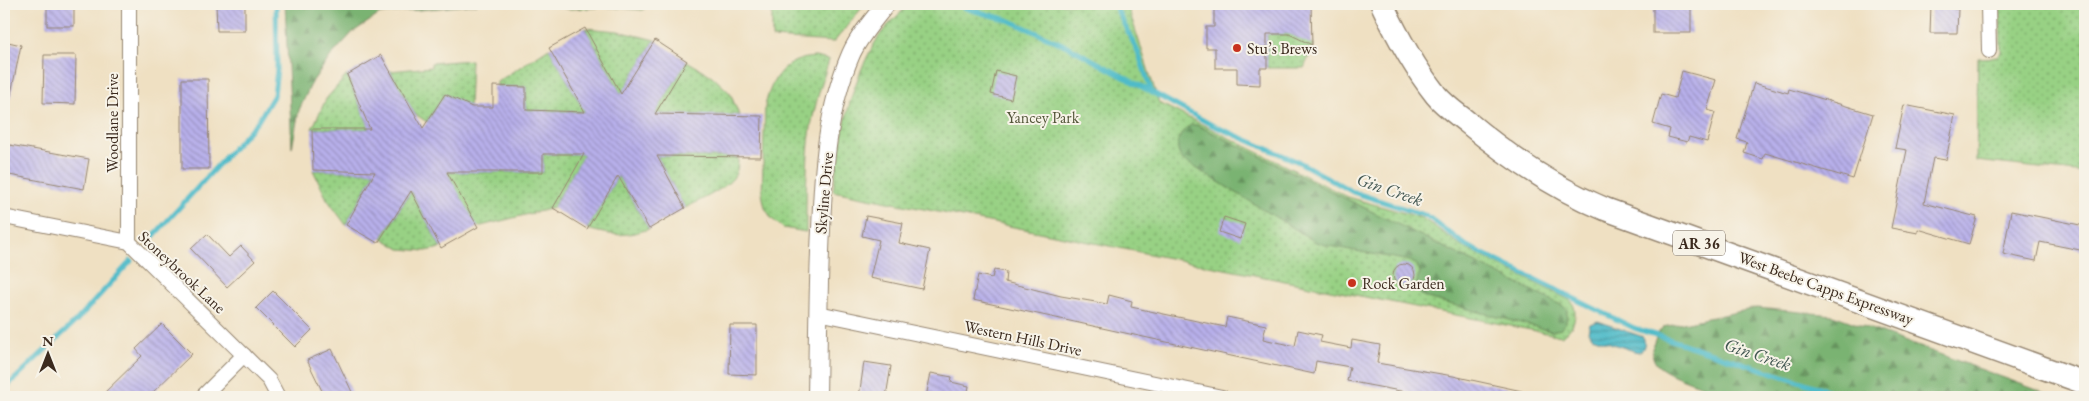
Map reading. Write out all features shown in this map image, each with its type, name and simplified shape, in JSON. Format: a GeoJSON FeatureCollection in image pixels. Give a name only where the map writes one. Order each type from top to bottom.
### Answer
{"type":"FeatureCollection","features":[{"type":"Feature","properties":{"kind":"main road","name":"West Beebe Capps Expressway"},"geometry":{"type":"LineString","coordinates":[[1382,4],[1398,39],[1437,97],[1506,154],[1559,187],[1605,209],[2085,383]]}},
{"type":"Feature","properties":{"kind":"street","name":"Woodlane Drive"},"geometry":{"type":"LineString","coordinates":[[129,4],[129,242]]}},
{"type":"Feature","properties":{"kind":"street","name":"Skyline Drive"},"geometry":{"type":"LineString","coordinates":[[818,397],[818,314],[824,169],[834,103],[852,52],[886,4]]}},
{"type":"Feature","properties":{"kind":"street"},"geometry":{"type":"LineString","coordinates":[[1988,4],[1989,51]]}},
{"type":"Feature","properties":{"kind":"street","name":"Stoneybrook Lane"},"geometry":{"type":"LineString","coordinates":[[4,217],[129,242],[269,380],[278,397]]}},
{"type":"Feature","properties":{"kind":"street","name":"Western Hills Drive"},"geometry":{"type":"LineString","coordinates":[[818,314],[1222,397]]}},
{"type":"Feature","properties":{"kind":"street"},"geometry":{"type":"LineString","coordinates":[[202,397],[244,355]]}},
{"type":"Feature","properties":{"kind":"green space"},"geometry":{"type":"Polygon","coordinates":[[[285,4],[477,4],[380,14],[353,32],[330,57],[312,82],[299,110],[292,148],[285,4]]]}},
{"type":"Feature","properties":{"kind":"green space"},"geometry":{"type":"Polygon","coordinates":[[[546,4],[647,5],[643,10],[609,7],[568,9],[546,4]]]}},
{"type":"Feature","properties":{"kind":"green space"},"geometry":{"type":"Polygon","coordinates":[[[772,4],[865,4],[834,42],[772,38],[772,4]]]}},
{"type":"Feature","properties":{"kind":"green space","name":"Yancey Park"},"geometry":{"type":"Polygon","coordinates":[[[909,4],[1127,4],[1159,103],[1348,197],[1422,218],[1465,248],[1570,300],[1575,309],[1572,325],[1561,336],[833,191],[847,114],[866,59],[879,36],[909,4]]]}},
{"type":"Feature","properties":{"kind":"green space"},"geometry":{"type":"Polygon","coordinates":[[[2000,4],[2085,4],[2085,173],[1976,161],[1978,58],[1997,57],[2001,52],[2000,4]]]}},
{"type":"Feature","properties":{"kind":"green space"},"geometry":{"type":"Polygon","coordinates":[[[585,28],[618,31],[655,40],[621,94],[585,28]]]}},
{"type":"Feature","properties":{"kind":"green space"},"geometry":{"type":"Polygon","coordinates":[[[1267,34],[1289,34],[1314,45],[1304,68],[1267,68],[1267,34]]]}},
{"type":"Feature","properties":{"kind":"green space"},"geometry":{"type":"Polygon","coordinates":[[[549,48],[585,112],[526,110],[526,87],[497,86],[497,82],[549,48]]]}},
{"type":"Feature","properties":{"kind":"green space"},"geometry":{"type":"Polygon","coordinates":[[[815,57],[829,60],[817,101],[809,140],[806,232],[783,228],[772,219],[765,208],[762,193],[765,106],[771,86],[781,71],[795,61],[815,57]]]}},
{"type":"Feature","properties":{"kind":"green space"},"geometry":{"type":"Polygon","coordinates":[[[471,60],[469,107],[445,94],[427,122],[415,114],[390,71],[431,67],[431,63],[471,60]]]}},
{"type":"Feature","properties":{"kind":"green space"},"geometry":{"type":"Polygon","coordinates":[[[687,61],[712,76],[730,93],[739,115],[655,114],[687,61]]]}},
{"type":"Feature","properties":{"kind":"green space"},"geometry":{"type":"Polygon","coordinates":[[[347,75],[370,129],[312,129],[326,99],[347,75]]]}},
{"type":"Feature","properties":{"kind":"green space"},"geometry":{"type":"Polygon","coordinates":[[[1191,125],[1197,125],[1563,306],[1567,310],[1566,322],[1561,329],[1551,331],[1427,298],[1419,293],[1417,284],[1420,272],[1417,265],[1410,261],[1316,242],[1183,160],[1178,151],[1178,141],[1183,132],[1191,125]]]}},
{"type":"Feature","properties":{"kind":"green space"},"geometry":{"type":"Polygon","coordinates":[[[543,154],[584,154],[553,208],[477,227],[447,172],[543,172],[543,154]]]}},
{"type":"Feature","properties":{"kind":"green space"},"geometry":{"type":"Polygon","coordinates":[[[657,156],[738,157],[738,167],[733,178],[728,183],[714,193],[685,208],[657,156]]]}},
{"type":"Feature","properties":{"kind":"green space"},"geometry":{"type":"Polygon","coordinates":[[[313,170],[375,172],[346,225],[327,199],[313,170]]]}},
{"type":"Feature","properties":{"kind":"green space"},"geometry":{"type":"Polygon","coordinates":[[[618,176],[649,229],[618,235],[587,229],[618,176]]]}},
{"type":"Feature","properties":{"kind":"green space"},"geometry":{"type":"Polygon","coordinates":[[[411,191],[441,248],[426,251],[400,249],[382,238],[411,191]]]}},
{"type":"Feature","properties":{"kind":"green space"},"geometry":{"type":"Polygon","coordinates":[[[1757,308],[1833,315],[2056,397],[1725,397],[1719,392],[1666,371],[1656,364],[1652,354],[1654,342],[1663,327],[1757,308]]]}},
{"type":"Feature","properties":{"kind":"water"},"geometry":{"type":"Polygon","coordinates":[[[1598,321],[1643,337],[1642,350],[1639,352],[1634,351],[1592,337],[1588,332],[1590,324],[1598,321]]]}},
{"type":"Feature","properties":{"kind":"building"},"geometry":{"type":"Polygon","coordinates":[[[47,4],[74,4],[74,26],[47,26],[47,4]]]}},
{"type":"Feature","properties":{"kind":"building"},"geometry":{"type":"Polygon","coordinates":[[[216,4],[245,4],[245,31],[217,31],[216,4]]]}},
{"type":"Feature","properties":{"kind":"building"},"geometry":{"type":"Polygon","coordinates":[[[1214,4],[1311,4],[1312,45],[1289,34],[1267,34],[1267,68],[1260,68],[1260,85],[1237,84],[1237,68],[1215,68],[1215,48],[1206,48],[1206,27],[1214,27],[1214,4]]]}},
{"type":"Feature","properties":{"kind":"building"},"geometry":{"type":"Polygon","coordinates":[[[1653,4],[1691,4],[1691,33],[1653,33],[1653,4]]]}},
{"type":"Feature","properties":{"kind":"building"},"geometry":{"type":"Polygon","coordinates":[[[1931,4],[1954,4],[1954,9],[1958,9],[1957,33],[1930,33],[1931,4]]]}},
{"type":"Feature","properties":{"kind":"building"},"geometry":{"type":"Polygon","coordinates":[[[585,28],[621,94],[655,40],[687,61],[655,114],[762,116],[761,157],[657,156],[685,208],[649,229],[618,176],[587,229],[553,208],[584,154],[543,154],[543,172],[447,172],[478,227],[441,248],[411,191],[378,243],[346,225],[375,172],[313,170],[312,129],[370,129],[347,75],[381,55],[423,128],[445,94],[472,107],[493,107],[493,86],[526,87],[526,110],[585,112],[549,48],[585,28]]]}},
{"type":"Feature","properties":{"kind":"building"},"geometry":{"type":"Polygon","coordinates":[[[4,41],[21,45],[10,99],[4,98],[4,41]]]}},
{"type":"Feature","properties":{"kind":"building"},"geometry":{"type":"Polygon","coordinates":[[[44,55],[76,55],[75,104],[43,103],[44,55]]]}},
{"type":"Feature","properties":{"kind":"building"},"geometry":{"type":"Polygon","coordinates":[[[996,71],[1016,76],[1011,99],[991,94],[996,71]]]}},
{"type":"Feature","properties":{"kind":"building"},"geometry":{"type":"Polygon","coordinates":[[[1682,71],[1716,80],[1707,110],[1715,112],[1707,142],[1689,137],[1687,142],[1668,137],[1670,129],[1653,124],[1661,94],[1675,98],[1682,71]]]}},
{"type":"Feature","properties":{"kind":"building"},"geometry":{"type":"Polygon","coordinates":[[[182,79],[208,79],[209,169],[182,169],[182,79]]]}},
{"type":"Feature","properties":{"kind":"building"},"geometry":{"type":"Polygon","coordinates":[[[1754,83],[1788,93],[1789,89],[1873,114],[1853,179],[1765,153],[1763,159],[1744,153],[1747,142],[1737,139],[1754,83]]]}},
{"type":"Feature","properties":{"kind":"building"},"geometry":{"type":"Polygon","coordinates":[[[1904,105],[1955,115],[1946,160],[1933,158],[1924,203],[1977,217],[1969,244],[1918,229],[1918,233],[1891,228],[1907,150],[1895,148],[1904,105]]]}},
{"type":"Feature","properties":{"kind":"building"},"geometry":{"type":"Polygon","coordinates":[[[4,144],[89,159],[84,189],[4,174],[4,144]]]}},
{"type":"Feature","properties":{"kind":"building"},"geometry":{"type":"Polygon","coordinates":[[[2011,211],[2085,226],[2085,251],[2040,242],[2036,261],[2003,254],[2011,211]]]}},
{"type":"Feature","properties":{"kind":"building"},"geometry":{"type":"Polygon","coordinates":[[[866,216],[903,223],[899,243],[930,250],[922,289],[870,278],[879,240],[862,236],[866,216]]]}},
{"type":"Feature","properties":{"kind":"building"},"geometry":{"type":"Polygon","coordinates":[[[1224,217],[1245,224],[1240,239],[1219,232],[1224,217]]]}},
{"type":"Feature","properties":{"kind":"building"},"geometry":{"type":"Polygon","coordinates":[[[207,234],[229,257],[241,246],[255,261],[227,287],[191,249],[207,234]]]}},
{"type":"Feature","properties":{"kind":"building"},"geometry":{"type":"Polygon","coordinates":[[[1404,264],[1412,267],[1415,275],[1412,283],[1404,286],[1396,283],[1393,275],[1396,267],[1404,264]]]}},
{"type":"Feature","properties":{"kind":"building"},"geometry":{"type":"Polygon","coordinates":[[[994,270],[1006,272],[1005,282],[1061,296],[1107,304],[1109,295],[1132,301],[1131,307],[1225,327],[1227,317],[1266,325],[1263,339],[1295,346],[1298,330],[1322,335],[1320,342],[1351,348],[1352,340],[1380,345],[1377,363],[1453,376],[1522,391],[1522,397],[1432,397],[1347,381],[1350,367],[1316,361],[1314,374],[973,300],[978,275],[992,278],[994,270]]]}},
{"type":"Feature","properties":{"kind":"building"},"geometry":{"type":"Polygon","coordinates":[[[273,291],[312,330],[295,347],[256,308],[273,291]]]}},
{"type":"Feature","properties":{"kind":"building"},"geometry":{"type":"Polygon","coordinates":[[[162,324],[192,354],[148,397],[100,397],[142,356],[136,349],[162,324]]]}},
{"type":"Feature","properties":{"kind":"building"},"geometry":{"type":"Polygon","coordinates":[[[730,325],[757,325],[757,375],[729,374],[730,325]]]}},
{"type":"Feature","properties":{"kind":"building"},"geometry":{"type":"Polygon","coordinates":[[[332,349],[352,392],[340,397],[325,397],[307,360],[332,349]]]}},
{"type":"Feature","properties":{"kind":"building"},"geometry":{"type":"Polygon","coordinates":[[[864,362],[891,366],[886,397],[859,397],[864,362]]]}},
{"type":"Feature","properties":{"kind":"building"},"geometry":{"type":"Polygon","coordinates":[[[931,373],[952,377],[951,382],[969,386],[967,397],[926,397],[931,373]]]}},
{"type":"Feature","properties":{"kind":"waterway"},"geometry":{"type":"LineString","coordinates":[[149,241],[258,121],[274,95],[277,69],[276,4]]}},
{"type":"Feature","properties":{"kind":"waterway","name":"Gin Creek"},"geometry":{"type":"LineString","coordinates":[[956,4],[1008,20],[1069,47],[1212,125],[1301,163],[1353,192],[1427,216],[1467,246],[1634,328],[1848,397]]}},
{"type":"Feature","properties":{"kind":"waterway"},"geometry":{"type":"LineString","coordinates":[[1114,4],[1138,52],[1152,93]]}},
{"type":"Feature","properties":{"kind":"waterway"},"geometry":{"type":"LineString","coordinates":[[4,389],[75,322],[131,261]]}},
{"type":"Feature","properties":{"kind":"place","name":"Stu’s Brews"},"geometry":{"type":"Point","coordinates":[1237,48]}},
{"type":"Feature","properties":{"kind":"place","name":"Rock Garden"},"geometry":{"type":"Point","coordinates":[1352,283]}}]}
